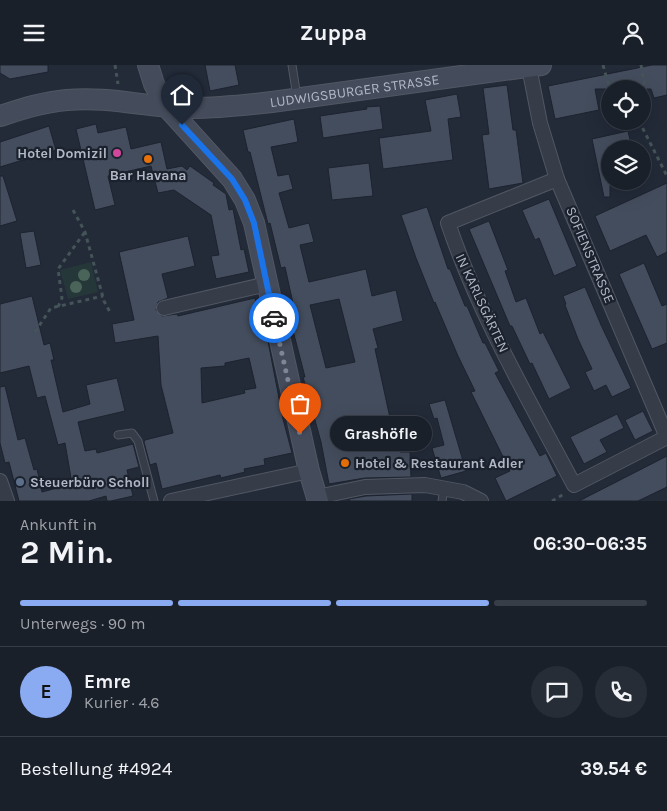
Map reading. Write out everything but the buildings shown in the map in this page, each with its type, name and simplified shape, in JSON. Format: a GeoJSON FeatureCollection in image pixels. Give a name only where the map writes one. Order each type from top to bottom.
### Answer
{"type":"FeatureCollection","features":[{"type":"Feature","properties":{"kind":"main road"},"geometry":{"type":"LineString","coordinates":[[148,65],[154,84],[166,106],[232,179],[245,200],[254,223],[308,471],[317,499]]}},
{"type":"Feature","properties":{"kind":"main road","name":"LUDWIGSBURGER STRASSE"},"geometry":{"type":"LineString","coordinates":[[0,116],[46,103],[68,100],[121,101],[192,108],[232,107],[298,99],[458,71],[535,66]]}},
{"type":"Feature","properties":{"kind":"street","name":"SOFIENSTRASSE"},"geometry":{"type":"LineString","coordinates":[[535,66],[540,123],[557,179],[667,437]]}},
{"type":"Feature","properties":{"kind":"street","name":"IN KARLSGÄRTEN"},"geometry":{"type":"LineString","coordinates":[[557,179],[448,223],[458,254],[489,323],[574,485],[667,437]]}},
{"type":"Feature","properties":{"kind":"street"},"geometry":{"type":"LineString","coordinates":[[164,308],[267,284]]}},
{"type":"Feature","properties":{"kind":"street"},"geometry":{"type":"LineString","coordinates":[[170,501],[308,471]]}},
{"type":"Feature","properties":{"kind":"street"},"geometry":{"type":"LineString","coordinates":[[0,481],[7,501]]}},
{"type":"Feature","properties":{"kind":"street"},"geometry":{"type":"LineString","coordinates":[[317,499],[365,487],[425,485],[443,495],[463,492],[481,501]]}},
{"type":"Feature","properties":{"kind":"lane"},"geometry":{"type":"LineString","coordinates":[[292,65],[298,99]]}},
{"type":"Feature","properties":{"kind":"lane"},"geometry":{"type":"LineString","coordinates":[[118,435],[132,433],[138,441],[154,501]]}},
{"type":"Feature","properties":{"kind":"path"},"geometry":{"type":"LineString","coordinates":[[603,65],[607,80]]}},
{"type":"Feature","properties":{"kind":"path"},"geometry":{"type":"LineString","coordinates":[[641,65],[644,80]]}},
{"type":"Feature","properties":{"kind":"path"},"geometry":{"type":"LineString","coordinates":[[644,130],[667,176]]}},
{"type":"Feature","properties":{"kind":"path"},"geometry":{"type":"LineString","coordinates":[[72,210],[85,232],[103,296],[111,314]]}},
{"type":"Feature","properties":{"kind":"path"},"geometry":{"type":"LineString","coordinates":[[58,307],[62,298],[58,269],[85,232]]}},
{"type":"Feature","properties":{"kind":"path"},"geometry":{"type":"LineString","coordinates":[[36,332],[52,308],[103,296]]}},
{"type":"Feature","properties":{"kind":"path"},"geometry":{"type":"LineString","coordinates":[[552,501],[562,496]]}},
{"type":"Feature","properties":{"kind":"shaded area"},"geometry":{"type":"Polygon","coordinates":[[[91,262],[98,292],[68,299],[60,270],[91,262]]]}},
{"type":"Feature","properties":{"kind":"way so far"},"geometry":{"type":"LineString","coordinates":[[274,318],[300,434]]}},
{"type":"Feature","properties":{"kind":"place","name":"Hotel Domizil"},"geometry":{"type":"Point","coordinates":[117,153]}},
{"type":"Feature","properties":{"kind":"place","name":"Bar Havana"},"geometry":{"type":"Point","coordinates":[148,159]}},
{"type":"Feature","properties":{"kind":"place","name":"Grashöfle"},"geometry":{"type":"Point","coordinates":[300,434]}},
{"type":"Feature","properties":{"kind":"place","name":"Hotel & Restaurant Adler"},"geometry":{"type":"Point","coordinates":[345,463]}},
{"type":"Feature","properties":{"kind":"place","name":"Steuerbüro Scholl"},"geometry":{"type":"Point","coordinates":[20,482]}},
{"type":"Feature","properties":{"kind":"route"},"geometry":{"type":"LineString","coordinates":[[182,125],[232,179],[245,200],[254,223],[274,318]]}}]}
